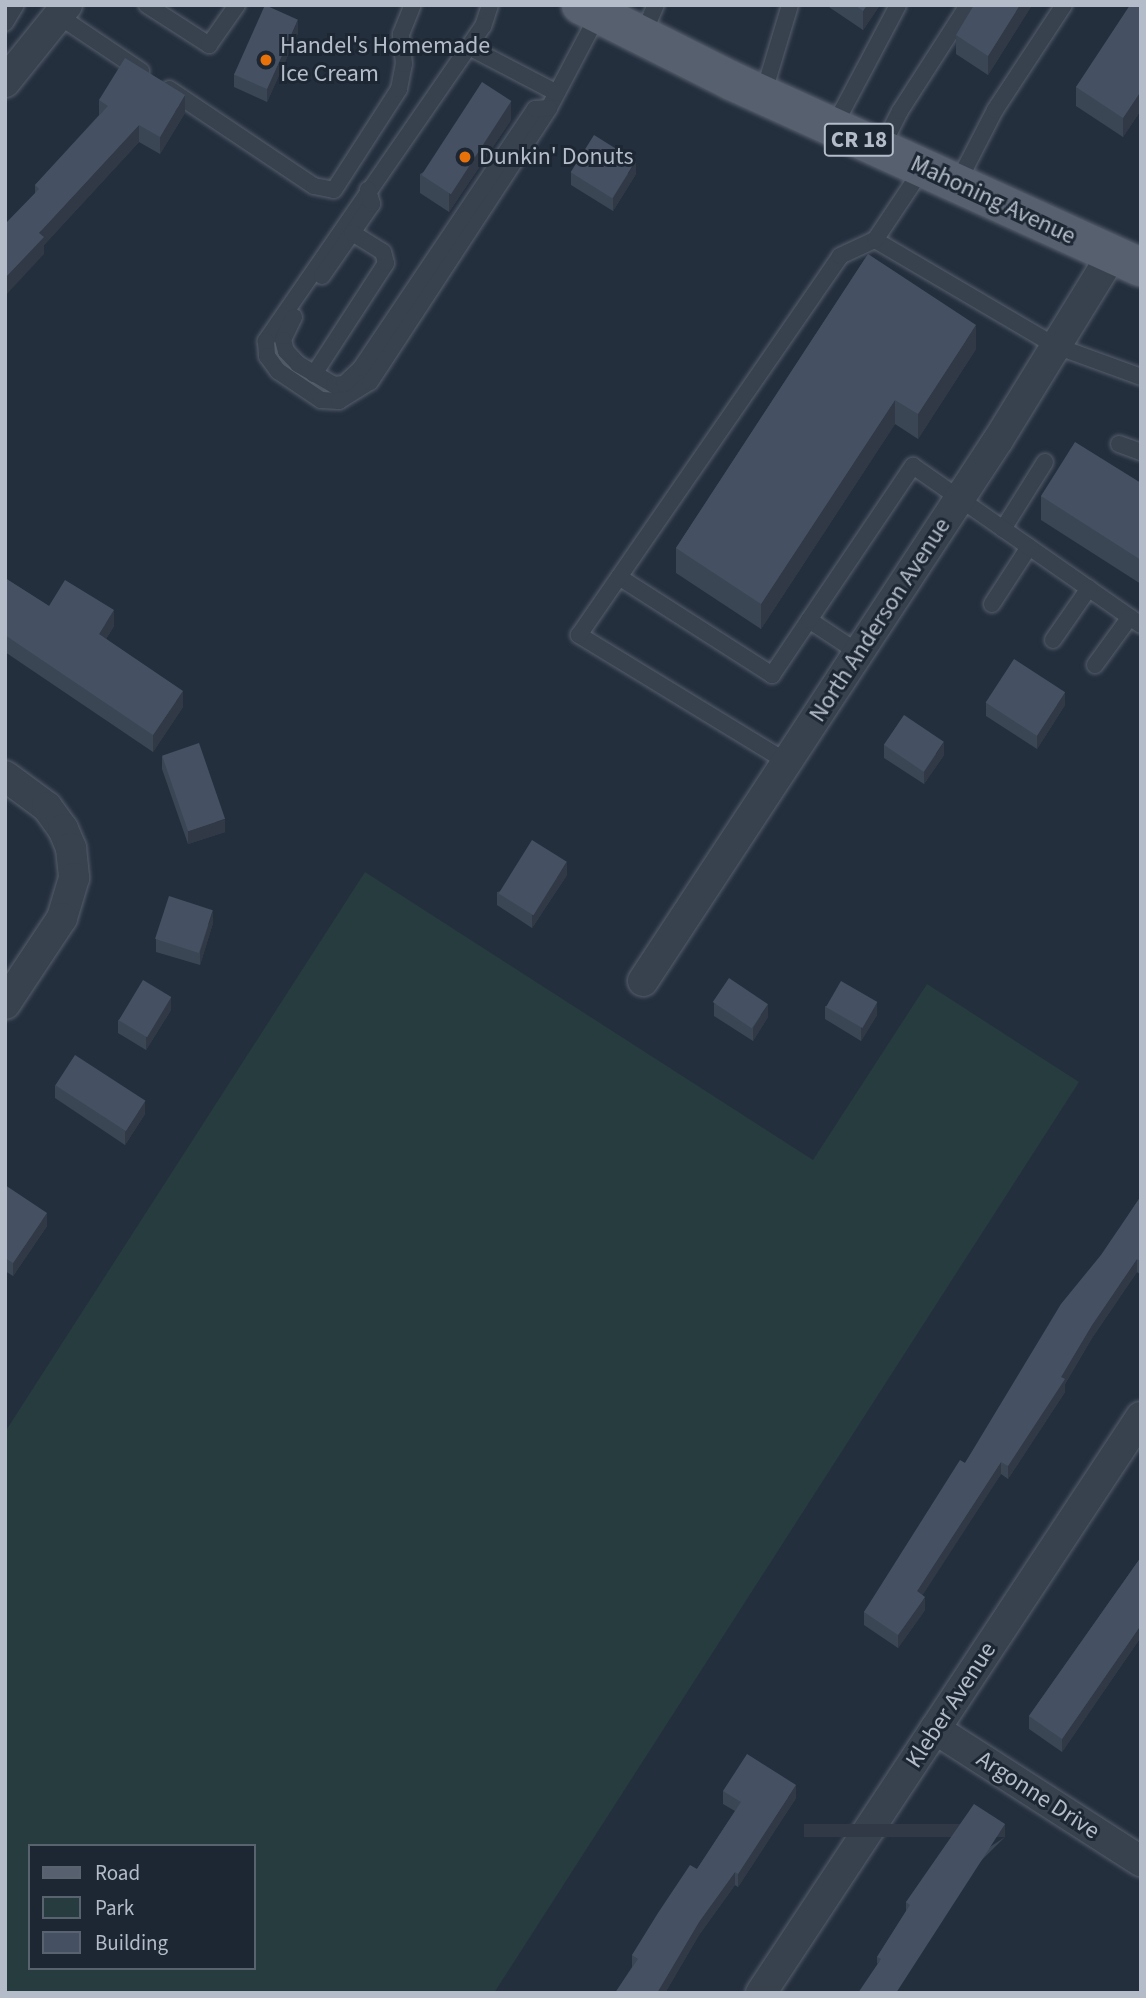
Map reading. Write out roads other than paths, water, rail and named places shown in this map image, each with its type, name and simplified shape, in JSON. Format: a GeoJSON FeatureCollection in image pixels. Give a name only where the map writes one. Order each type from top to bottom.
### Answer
{"type":"FeatureCollection","features":[{"type":"Feature","properties":{"kind":"main road","name":"Mahoning Avenue"},"geometry":{"type":"LineString","coordinates":[[590,9],[650,20],[763,95],[1126,261]]}},
{"type":"Feature","properties":{"kind":"street"},"geometry":{"type":"LineString","coordinates":[[8,75],[63,11]]}},
{"type":"Feature","properties":{"kind":"street","name":"North Anderson Avenue"},"geometry":{"type":"LineString","coordinates":[[642,981],[960,499],[1056,346],[1126,261]]}},
{"type":"Feature","properties":{"kind":"street"},"geometry":{"type":"LineString","coordinates":[[5,776],[47,807],[63,829],[71,848],[74,878],[62,918],[5,1003]]}},
{"type":"Feature","properties":{"kind":"street","name":"Kleber Avenue"},"geometry":{"type":"LineString","coordinates":[[761,1993],[1141,1417]]}},
{"type":"Feature","properties":{"kind":"street","name":"Argonne Drive"},"geometry":{"type":"LineString","coordinates":[[935,1729],[1141,1861]]}},
{"type":"Feature","properties":{"kind":"lane"},"geometry":{"type":"LineString","coordinates":[[5,23],[16,5]]}},
{"type":"Feature","properties":{"kind":"lane"},"geometry":{"type":"LineString","coordinates":[[148,5],[209,45],[237,5]]}},
{"type":"Feature","properties":{"kind":"lane"},"geometry":{"type":"LineString","coordinates":[[63,11],[314,186],[334,190],[399,89],[404,64],[401,34],[413,5]]}},
{"type":"Feature","properties":{"kind":"lane"},"geometry":{"type":"LineString","coordinates":[[490,5],[468,47],[267,341],[267,356],[278,371],[321,400],[339,401],[370,382],[553,100],[590,9]]}},
{"type":"Feature","properties":{"kind":"lane"},"geometry":{"type":"LineString","coordinates":[[763,95],[790,5]]}},
{"type":"Feature","properties":{"kind":"lane"},"geometry":{"type":"LineString","coordinates":[[833,128],[898,5]]}},
{"type":"Feature","properties":{"kind":"lane"},"geometry":{"type":"LineString","coordinates":[[881,149],[900,111],[968,5]]}},
{"type":"Feature","properties":{"kind":"lane"},"geometry":{"type":"LineString","coordinates":[[787,762],[579,635],[840,256],[875,240],[940,176],[995,110],[1064,5]]}},
{"type":"Feature","properties":{"kind":"lane"},"geometry":{"type":"LineString","coordinates":[[468,47],[553,100]]}},
{"type":"Feature","properties":{"kind":"lane"},"geometry":{"type":"LineString","coordinates":[[368,190],[372,204],[283,340],[298,364],[334,385],[344,384],[360,369],[535,109],[553,100]]}},
{"type":"Feature","properties":{"kind":"lane"},"geometry":{"type":"LineString","coordinates":[[314,374],[386,263],[383,252],[352,233]]}},
{"type":"Feature","properties":{"kind":"lane"},"geometry":{"type":"LineString","coordinates":[[875,240],[1056,346],[1141,377]]}},
{"type":"Feature","properties":{"kind":"lane"},"geometry":{"type":"LineString","coordinates":[[1119,444],[1141,452]]}},
{"type":"Feature","properties":{"kind":"lane"},"geometry":{"type":"LineString","coordinates":[[1003,529],[1045,462]]}},
{"type":"Feature","properties":{"kind":"lane"},"geometry":{"type":"LineString","coordinates":[[619,577],[772,675],[913,466],[1135,621],[1096,665]]}},
{"type":"Feature","properties":{"kind":"lane"},"geometry":{"type":"LineString","coordinates":[[992,604],[1030,547]]}},
{"type":"Feature","properties":{"kind":"lane"},"geometry":{"type":"LineString","coordinates":[[1053,640],[1089,588]]}},
{"type":"Feature","properties":{"kind":"lane"},"geometry":{"type":"LineString","coordinates":[[809,620],[859,653]]}},
{"type":"Feature","properties":{"kind":"place","name":"Handel's Homemade Ice Cream"},"geometry":{"type":"Point","coordinates":[266,60]}},
{"type":"Feature","properties":{"kind":"place","name":"Dunkin' Donuts"},"geometry":{"type":"Point","coordinates":[465,157]}}]}
